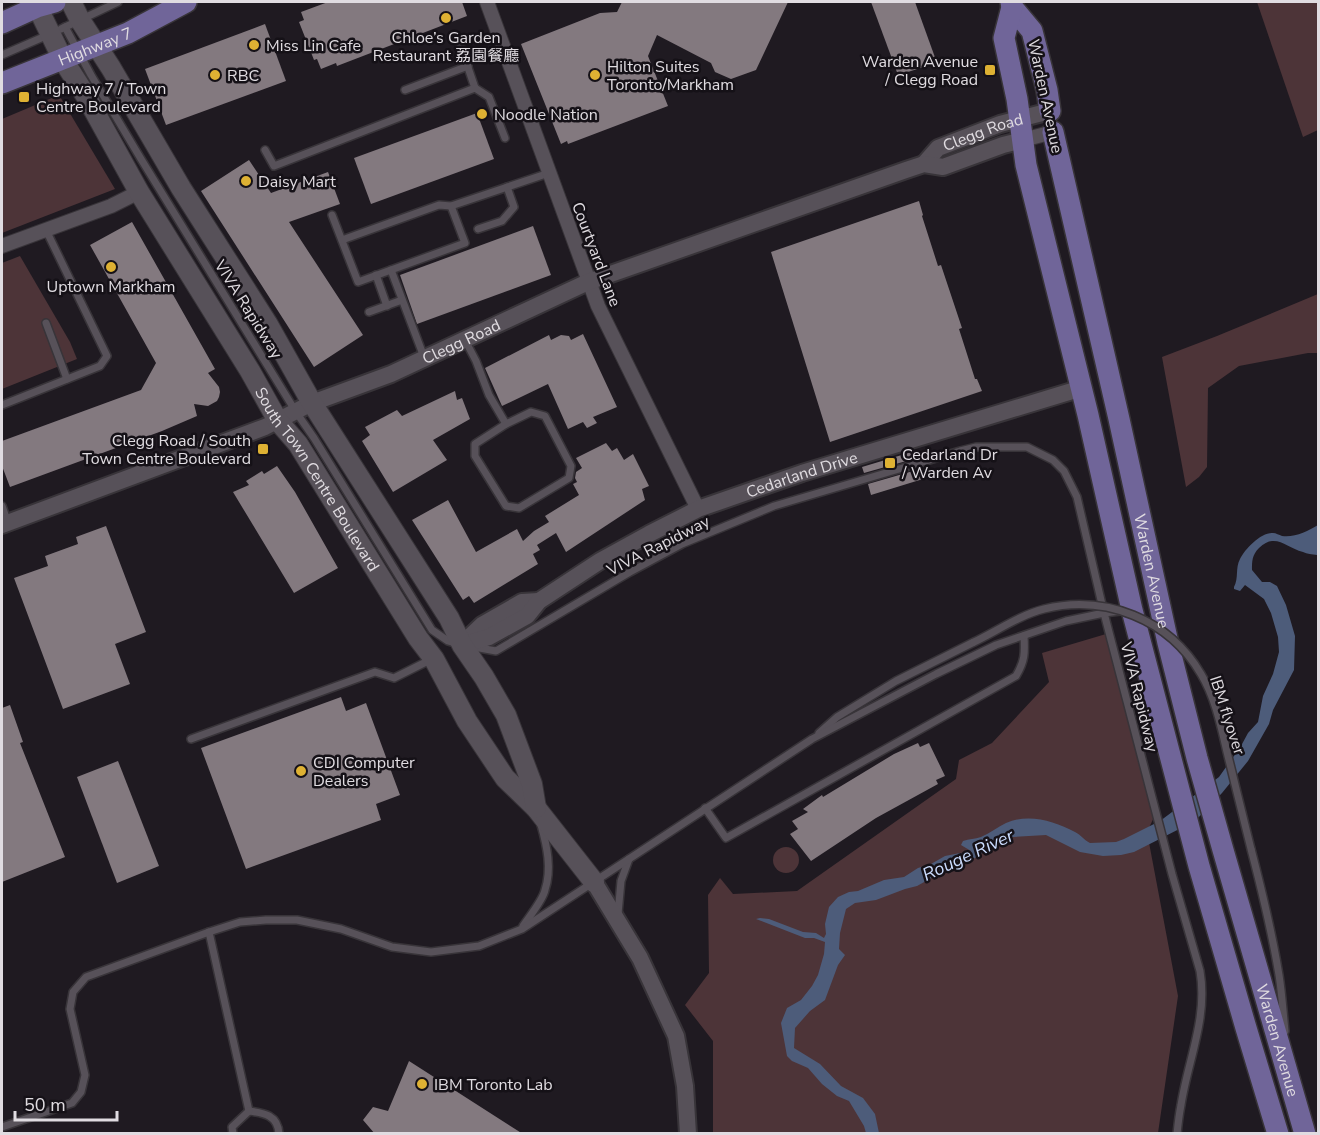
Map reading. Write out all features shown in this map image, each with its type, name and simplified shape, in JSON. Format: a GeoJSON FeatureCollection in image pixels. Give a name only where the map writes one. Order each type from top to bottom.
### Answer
{"type":"FeatureCollection","features":[{"type":"Feature","properties":{"kind":"main road"},"geometry":{"type":"LineString","coordinates":[[71,2],[65,27],[80,53]]}},
{"type":"Feature","properties":{"kind":"main road","name":"Highway 7"},"geometry":{"type":"LineString","coordinates":[[2,83],[128,33],[186,2]]}},
{"type":"Feature","properties":{"kind":"main road"},"geometry":{"type":"LineString","coordinates":[[2,23],[42,3],[65,27],[80,53]]}},
{"type":"Feature","properties":{"kind":"main road","name":"Warden Avenue"},"geometry":{"type":"LineString","coordinates":[[1011,4],[1032,31],[1047,90],[1053,132],[1168,643],[1197,758],[1305,1134]]}},
{"type":"Feature","properties":{"kind":"main road","name":"Warden Avenue"},"geometry":{"type":"LineString","coordinates":[[1011,4],[1004,38],[1020,119],[1026,165],[1082,388],[1132,610],[1199,866],[1278,1134]]}},
{"type":"Feature","properties":{"kind":"main road","name":"South Town Centre Boulevard"},"geometry":{"type":"LineString","coordinates":[[80,53],[86,96],[138,192],[250,371],[295,412],[449,618],[462,645],[506,715],[531,784],[536,808]]}},
{"type":"Feature","properties":{"kind":"main road","name":"South Town Centre Boulevard"},"geometry":{"type":"LineString","coordinates":[[80,53],[181,188],[267,323],[295,412],[298,444],[393,600],[434,659],[467,721],[505,778],[536,808],[594,882]]}},
{"type":"Feature","properties":{"kind":"main road","name":"Cedarland Drive"},"geometry":{"type":"LineString","coordinates":[[434,659],[462,645]]}},
{"type":"Feature","properties":{"kind":"main road"},"geometry":{"type":"LineString","coordinates":[[489,753],[502,747],[513,736]]}},
{"type":"Feature","properties":{"kind":"street","name":"Courtyard Lane"},"geometry":{"type":"LineString","coordinates":[[487,2],[588,282],[698,509]]}},
{"type":"Feature","properties":{"kind":"street","name":"Clegg Road"},"geometry":{"type":"LineString","coordinates":[[924,164],[938,148],[1000,124],[1050,111]]}},
{"type":"Feature","properties":{"kind":"street","name":"Clegg Road"},"geometry":{"type":"LineString","coordinates":[[5,524],[391,374],[588,282],[924,164],[944,167],[1004,145],[1053,132]]}},
{"type":"Feature","properties":{"kind":"street"},"geometry":{"type":"LineString","coordinates":[[2,246],[111,206],[138,192]]}},
{"type":"Feature","properties":{"kind":"street","name":"Cedarland Drive"},"geometry":{"type":"LineString","coordinates":[[462,645],[489,637],[527,616],[539,601],[600,561],[698,509],[802,473],[1082,388]]}},
{"type":"Feature","properties":{"kind":"street"},"geometry":{"type":"LineString","coordinates":[[594,882],[640,958],[676,1036],[685,1086],[688,1134]]}},
{"type":"Feature","properties":{"kind":"lane"},"geometry":{"type":"LineString","coordinates":[[2,55],[118,2]]}},
{"type":"Feature","properties":{"kind":"lane"},"geometry":{"type":"LineString","coordinates":[[460,44],[475,88],[489,97],[505,138]]}},
{"type":"Feature","properties":{"kind":"lane"},"geometry":{"type":"LineString","coordinates":[[405,90],[468,66]]}},
{"type":"Feature","properties":{"kind":"lane"},"geometry":{"type":"LineString","coordinates":[[265,150],[274,166],[475,88]]}},
{"type":"Feature","properties":{"kind":"lane"},"geometry":{"type":"LineString","coordinates":[[342,240],[439,205],[451,206],[549,172]]}},
{"type":"Feature","properties":{"kind":"lane"},"geometry":{"type":"LineString","coordinates":[[477,229],[502,221],[514,207],[507,187]]}},
{"type":"Feature","properties":{"kind":"lane"},"geometry":{"type":"LineString","coordinates":[[332,215],[358,282],[465,243],[451,206]]}},
{"type":"Feature","properties":{"kind":"lane"},"geometry":{"type":"LineString","coordinates":[[2,405],[100,366],[107,356],[46,230]]}},
{"type":"Feature","properties":{"kind":"lane"},"geometry":{"type":"LineString","coordinates":[[391,270],[424,358]]}},
{"type":"Feature","properties":{"kind":"lane"},"geometry":{"type":"LineString","coordinates":[[376,275],[387,306]]}},
{"type":"Feature","properties":{"kind":"lane"},"geometry":{"type":"LineString","coordinates":[[369,312],[402,300]]}},
{"type":"Feature","properties":{"kind":"lane"},"geometry":{"type":"LineString","coordinates":[[46,323],[67,379]]}},
{"type":"Feature","properties":{"kind":"lane"},"geometry":{"type":"LineString","coordinates":[[464,340],[476,362],[489,395],[506,424]]}},
{"type":"Feature","properties":{"kind":"lane"},"geometry":{"type":"LineString","coordinates":[[531,412],[544,416],[571,466],[569,478],[519,508],[506,506],[475,456],[474,444],[506,424],[531,412]]}},
{"type":"Feature","properties":{"kind":"lane","name":"VIVA Rapidway"},"geometry":{"type":"LineString","coordinates":[[462,645],[496,651],[682,544],[774,506],[960,450],[985,446],[1027,447],[1053,460],[1064,471],[1077,497],[1104,613],[1203,987],[1198,1032],[1180,1105],[1178,1134]]}},
{"type":"Feature","properties":{"kind":"lane"},"geometry":{"type":"LineString","coordinates":[[2,506],[5,524]]}},
{"type":"Feature","properties":{"kind":"lane","name":"IBM flyover"},"geometry":{"type":"LineString","coordinates":[[812,739],[837,717],[886,687],[1043,609],[1073,604],[1104,606],[1128,612],[1153,625],[1179,645],[1202,674],[1221,729],[1266,905],[1279,977],[1295,1098]]}},
{"type":"Feature","properties":{"kind":"lane"},"geometry":{"type":"LineString","coordinates":[[2,1127],[72,1103],[81,1092],[86,1075],[70,1009],[73,992],[86,977],[240,922],[297,920],[341,928],[392,947],[431,952],[488,943],[522,929],[812,739],[936,674],[996,645],[1066,621],[1132,610]]}},
{"type":"Feature","properties":{"kind":"lane"},"geometry":{"type":"LineString","coordinates":[[705,808],[726,838],[1016,676],[1023,664],[1024,636]]}},
{"type":"Feature","properties":{"kind":"lane"},"geometry":{"type":"LineString","coordinates":[[191,739],[375,672],[394,678],[434,659]]}},
{"type":"Feature","properties":{"kind":"lane"},"geometry":{"type":"LineString","coordinates":[[522,929],[545,891],[548,866],[548,847],[536,808]]}},
{"type":"Feature","properties":{"kind":"lane"},"geometry":{"type":"LineString","coordinates":[[617,920],[621,881],[628,859]]}},
{"type":"Feature","properties":{"kind":"lane"},"geometry":{"type":"LineString","coordinates":[[209,932],[249,1111]]}},
{"type":"Feature","properties":{"kind":"lane"},"geometry":{"type":"LineString","coordinates":[[233,1134],[232,1127],[249,1111]]}},
{"type":"Feature","properties":{"kind":"lane"},"geometry":{"type":"LineString","coordinates":[[249,1111],[268,1114],[279,1127],[279,1134]]}},
{"type":"Feature","properties":{"kind":"shaded area"},"geometry":{"type":"Polygon","coordinates":[[[1257,2],[1318,2],[1318,130],[1303,137],[1257,2]]]}},
{"type":"Feature","properties":{"kind":"shaded area"},"geometry":{"type":"Polygon","coordinates":[[[59,95],[115,189],[2,233],[2,119],[59,95]]]}},
{"type":"Feature","properties":{"kind":"shaded area"},"geometry":{"type":"Polygon","coordinates":[[[20,256],[70,342],[77,359],[2,389],[2,263],[20,256]]]}},
{"type":"Feature","properties":{"kind":"shaded area"},"geometry":{"type":"Polygon","coordinates":[[[1318,294],[1318,353],[1239,366],[1208,388],[1207,467],[1186,487],[1162,357],[1318,294]]]}},
{"type":"Feature","properties":{"kind":"shaded area"},"geometry":{"type":"Polygon","coordinates":[[[1106,634],[1156,813],[1147,832],[1178,996],[1158,1133],[713,1133],[713,1041],[685,1005],[709,973],[708,895],[720,878],[733,894],[797,891],[956,779],[959,760],[992,743],[1049,682],[1042,653],[1106,634]]]}},
{"type":"Feature","properties":{"kind":"shaded area"},"geometry":{"type":"Polygon","coordinates":[[[786,847],[795,851],[799,860],[795,869],[786,873],[777,869],[773,860],[777,851],[786,847]]]}},
{"type":"Feature","properties":{"kind":"water","name":"Rouge River"},"geometry":{"type":"Polygon","coordinates":[[[1318,525],[1317,555],[1305,553],[1281,542],[1271,541],[1259,548],[1254,556],[1252,570],[1262,582],[1270,582],[1277,586],[1286,605],[1295,636],[1294,670],[1273,710],[1269,724],[1248,761],[1195,821],[1134,852],[1121,855],[1103,856],[1080,852],[1046,835],[1013,837],[972,860],[953,866],[917,886],[876,900],[855,903],[846,909],[839,949],[845,955],[838,965],[825,1000],[810,1011],[795,1028],[794,1048],[820,1064],[841,1086],[863,1098],[875,1114],[879,1133],[866,1133],[849,1101],[837,1096],[808,1068],[792,1061],[787,1056],[781,1023],[787,1008],[801,1000],[818,975],[825,942],[805,938],[756,919],[769,919],[803,932],[816,933],[824,938],[829,907],[838,897],[884,880],[904,877],[945,856],[960,853],[969,855],[971,851],[961,845],[963,841],[981,837],[1015,820],[1032,819],[1050,822],[1075,832],[1090,843],[1116,842],[1160,821],[1219,777],[1258,722],[1263,696],[1273,674],[1279,652],[1278,637],[1264,599],[1245,585],[1240,591],[1234,589],[1240,559],[1249,546],[1263,535],[1273,533],[1291,536],[1318,525]]]}},
{"type":"Feature","properties":{"kind":"building"},"geometry":{"type":"Polygon","coordinates":[[[328,2],[462,2],[467,16],[337,66],[336,63],[321,69],[317,59],[314,60],[299,22],[304,20],[301,12],[328,2]]]}},
{"type":"Feature","properties":{"kind":"building","name":"Hilton Suites Toronto/Markham"},"geometry":{"type":"Polygon","coordinates":[[[622,2],[788,2],[756,70],[731,79],[715,72],[711,63],[657,35],[648,56],[668,106],[568,144],[567,141],[561,144],[521,44],[600,13],[617,12],[622,2]]]}},
{"type":"Feature","properties":{"kind":"building"},"geometry":{"type":"Polygon","coordinates":[[[871,2],[915,2],[937,63],[898,75],[871,2]]]}},
{"type":"Feature","properties":{"kind":"building","name":"RBC"},"geometry":{"type":"Polygon","coordinates":[[[265,24],[286,81],[166,125],[145,69],[265,24]]]}},
{"type":"Feature","properties":{"kind":"building"},"geometry":{"type":"Polygon","coordinates":[[[477,113],[494,159],[371,204],[354,158],[477,113]]]}},
{"type":"Feature","properties":{"kind":"building"},"geometry":{"type":"Polygon","coordinates":[[[249,160],[271,193],[328,172],[340,204],[289,222],[363,335],[314,367],[201,191],[249,160]]]}},
{"type":"Feature","properties":{"kind":"building"},"geometry":{"type":"Polygon","coordinates":[[[919,201],[938,266],[941,265],[962,328],[959,329],[975,379],[982,391],[830,442],[771,252],[919,201]]]}},
{"type":"Feature","properties":{"kind":"building"},"geometry":{"type":"Polygon","coordinates":[[[132,222],[215,369],[208,373],[219,387],[219,397],[217,401],[208,406],[194,404],[197,416],[10,487],[2,466],[2,441],[141,390],[156,363],[90,245],[132,222]]]}},
{"type":"Feature","properties":{"kind":"building"},"geometry":{"type":"Polygon","coordinates":[[[533,226],[551,275],[417,324],[400,275],[533,226]]]}},
{"type":"Feature","properties":{"kind":"building"},"geometry":{"type":"Polygon","coordinates":[[[583,334],[617,407],[593,417],[597,423],[587,428],[583,422],[568,429],[548,384],[502,406],[485,368],[549,335],[551,340],[561,335],[569,336],[571,340],[583,334]]]}},
{"type":"Feature","properties":{"kind":"building"},"geometry":{"type":"Polygon","coordinates":[[[455,391],[457,400],[462,398],[470,419],[433,440],[447,460],[393,492],[362,441],[370,435],[365,427],[397,410],[402,416],[455,391]]]}},
{"type":"Feature","properties":{"kind":"building"},"geometry":{"type":"Polygon","coordinates":[[[606,443],[612,451],[617,448],[624,460],[633,454],[649,486],[642,489],[645,500],[566,552],[556,533],[537,545],[540,550],[533,554],[538,564],[474,603],[469,596],[463,600],[412,520],[448,500],[476,552],[517,529],[523,541],[549,522],[545,516],[579,495],[573,484],[577,482],[576,472],[582,468],[576,458],[606,443]]]}},
{"type":"Feature","properties":{"kind":"building","name":"Cedarland Dr / Warden Av"},"geometry":{"type":"Polygon","coordinates":[[[915,451],[917,458],[864,473],[862,467],[915,451]]]}},
{"type":"Feature","properties":{"kind":"building"},"geometry":{"type":"Polygon","coordinates":[[[277,466],[295,492],[338,568],[294,593],[233,492],[249,485],[246,481],[262,471],[264,474],[277,466]]]}},
{"type":"Feature","properties":{"kind":"building","name":"Cedarland Dr / Warden Av"},"geometry":{"type":"Polygon","coordinates":[[[920,469],[923,479],[871,495],[868,484],[920,469]]]}},
{"type":"Feature","properties":{"kind":"building"},"geometry":{"type":"Polygon","coordinates":[[[106,526],[146,632],[115,644],[130,684],[63,709],[14,578],[48,566],[45,556],[78,544],[76,537],[106,526]]]}},
{"type":"Feature","properties":{"kind":"building","name":"CDI Computer Dealers"},"geometry":{"type":"Polygon","coordinates":[[[341,697],[346,711],[366,703],[400,795],[376,804],[381,820],[246,869],[201,748],[341,697]]]}},
{"type":"Feature","properties":{"kind":"building"},"geometry":{"type":"Polygon","coordinates":[[[10,705],[23,742],[20,743],[65,857],[2,882],[2,708],[10,705]]]}},
{"type":"Feature","properties":{"kind":"building"},"geometry":{"type":"Polygon","coordinates":[[[918,743],[920,747],[929,743],[945,776],[936,780],[938,784],[876,818],[811,861],[790,834],[798,829],[792,821],[808,812],[803,809],[822,795],[823,797],[894,754],[918,743]]]}},
{"type":"Feature","properties":{"kind":"building"},"geometry":{"type":"Polygon","coordinates":[[[118,761],[159,866],[117,883],[77,777],[118,761]]]}},
{"type":"Feature","properties":{"kind":"building","name":"IBM Toronto Lab"},"geometry":{"type":"Polygon","coordinates":[[[409,1061],[523,1134],[375,1134],[363,1120],[373,1107],[388,1111],[409,1061]]]}},
{"type":"Feature","properties":{"kind":"place","name":"Chloe’s Garden Restaurant 荔園餐廳"},"geometry":{"type":"Point","coordinates":[446,18]}},
{"type":"Feature","properties":{"kind":"place","name":"Miss Lin Cafe"},"geometry":{"type":"Point","coordinates":[254,45]}},
{"type":"Feature","properties":{"kind":"place","name":"Warden Avenue / Clegg Road"},"geometry":{"type":"Point","coordinates":[990,70]}},
{"type":"Feature","properties":{"kind":"place","name":"RBC"},"geometry":{"type":"Point","coordinates":[215,75]}},
{"type":"Feature","properties":{"kind":"place","name":"Hilton Suites Toronto/Markham"},"geometry":{"type":"Point","coordinates":[595,75]}},
{"type":"Feature","properties":{"kind":"place","name":"Highway 7 / Town Centre Boulevard"},"geometry":{"type":"Point","coordinates":[24,97]}},
{"type":"Feature","properties":{"kind":"place","name":"Noodle Nation"},"geometry":{"type":"Point","coordinates":[482,114]}},
{"type":"Feature","properties":{"kind":"place","name":"Daisy Mart"},"geometry":{"type":"Point","coordinates":[246,181]}},
{"type":"Feature","properties":{"kind":"place","name":"Uptown Markham"},"geometry":{"type":"Point","coordinates":[111,267]}},
{"type":"Feature","properties":{"kind":"place","name":"Clegg Road / South Town Centre Boulevard"},"geometry":{"type":"Point","coordinates":[263,449]}},
{"type":"Feature","properties":{"kind":"place","name":"Cedarland Dr / Warden Av"},"geometry":{"type":"Point","coordinates":[890,463]}},
{"type":"Feature","properties":{"kind":"place","name":"CDI Computer Dealers"},"geometry":{"type":"Point","coordinates":[301,771]}},
{"type":"Feature","properties":{"kind":"place","name":"IBM Toronto Lab"},"geometry":{"type":"Point","coordinates":[422,1084]}}]}
